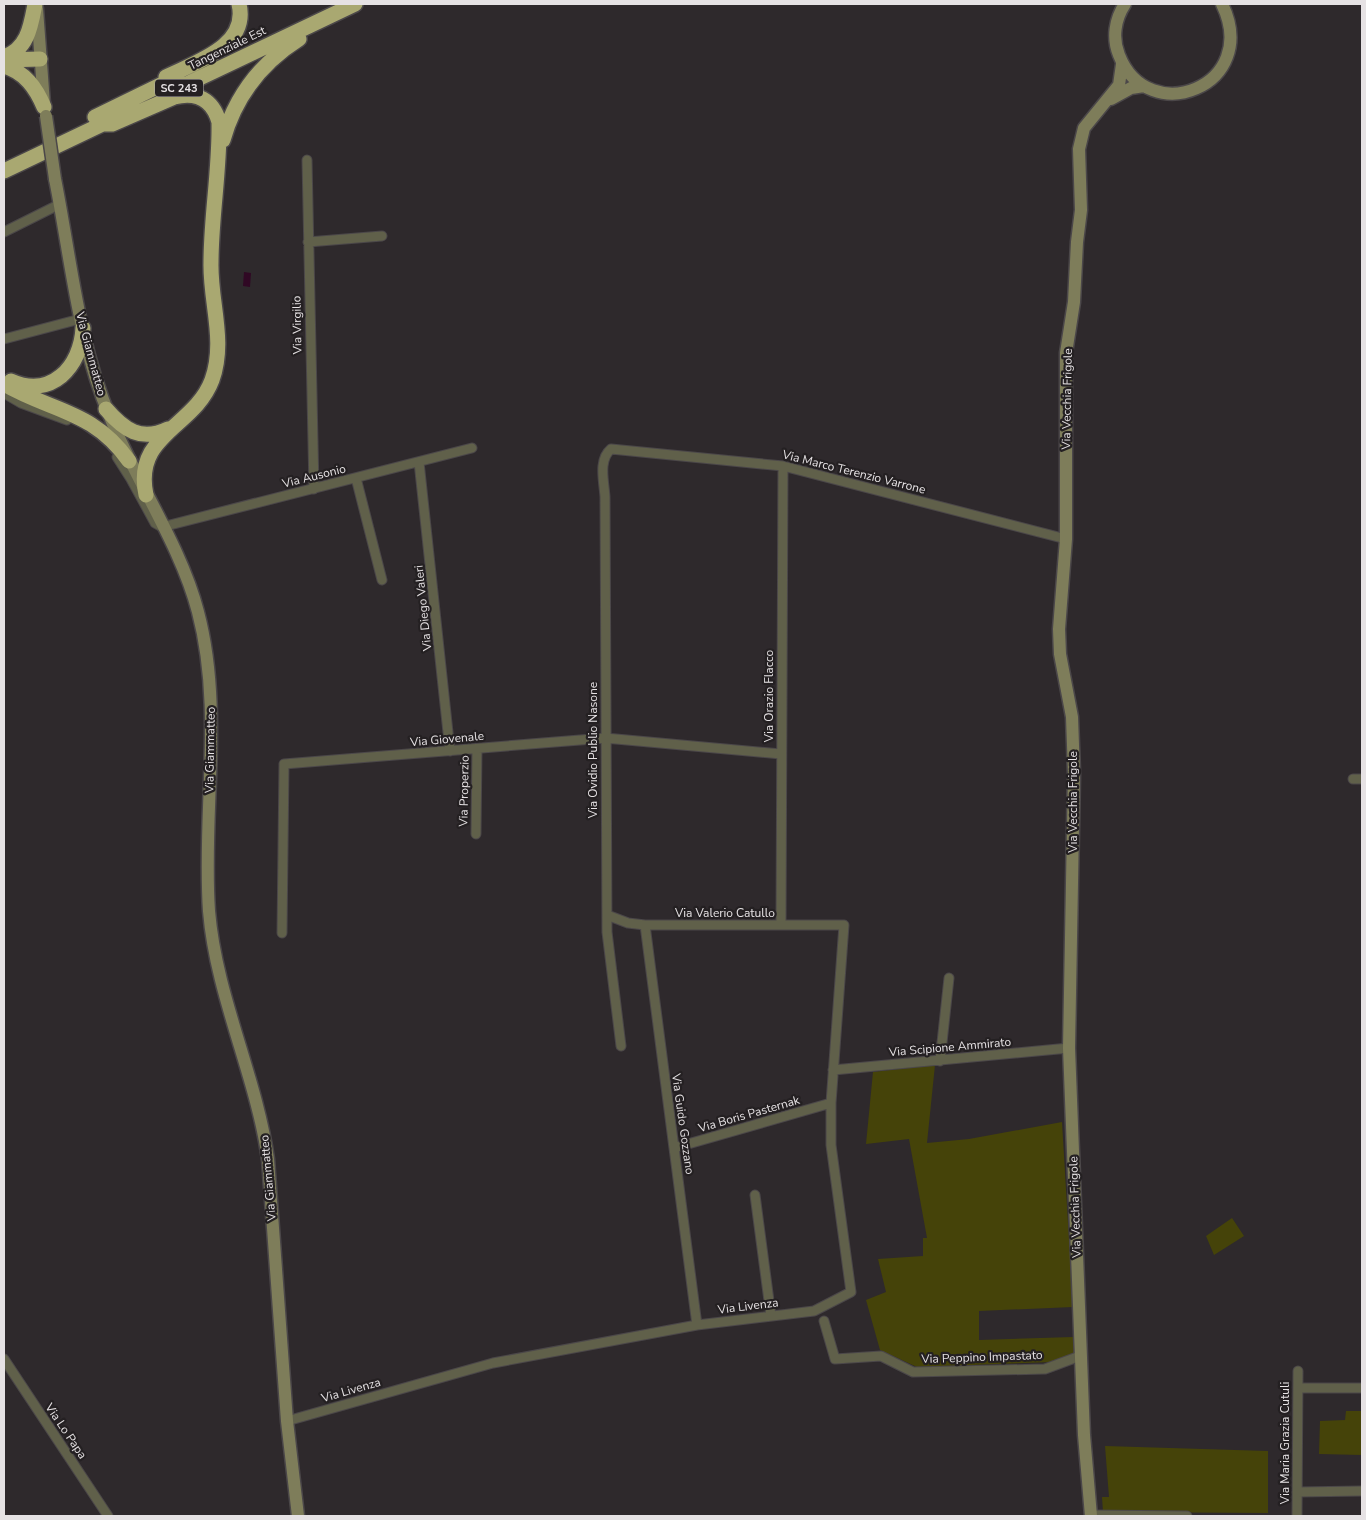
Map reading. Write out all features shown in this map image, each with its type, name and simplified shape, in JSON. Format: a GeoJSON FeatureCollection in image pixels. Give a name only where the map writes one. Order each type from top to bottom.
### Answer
{"type":"FeatureCollection","features":[{"type":"Feature","properties":{"kind":"highway"},"geometry":{"type":"LineString","coordinates":[[4,58],[18,48],[28,35],[36,4]]}},
{"type":"Feature","properties":{"kind":"highway"},"geometry":{"type":"LineString","coordinates":[[124,103],[133,94],[226,45],[238,29],[239,4]]}},
{"type":"Feature","properties":{"kind":"highway","name":"Tangenziale Est"},"geometry":{"type":"LineString","coordinates":[[4,160],[332,4]]}},
{"type":"Feature","properties":{"kind":"highway","name":"Tangenziale Est"},"geometry":{"type":"LineString","coordinates":[[4,171],[355,4]]}},
{"type":"Feature","properties":{"kind":"highway"},"geometry":{"type":"LineString","coordinates":[[218,160],[235,107],[258,72],[289,45],[355,10],[361,4]]}},
{"type":"Feature","properties":{"kind":"highway"},"geometry":{"type":"LineString","coordinates":[[4,58],[40,59]]}},
{"type":"Feature","properties":{"kind":"highway"},"geometry":{"type":"LineString","coordinates":[[4,66],[16,71],[33,84],[45,112]]}},
{"type":"Feature","properties":{"kind":"highway"},"geometry":{"type":"LineString","coordinates":[[104,124],[112,124],[174,97],[185,95],[200,96],[209,102],[217,116],[219,140],[210,278],[218,343],[217,360],[209,388],[197,407],[183,421],[164,435],[150,452],[143,475],[146,495]]}},
{"type":"Feature","properties":{"kind":"highway"},"geometry":{"type":"LineString","coordinates":[[4,377],[26,386],[43,385],[57,379],[69,370],[76,359],[82,338],[81,324]]}},
{"type":"Feature","properties":{"kind":"highway"},"geometry":{"type":"LineString","coordinates":[[4,384],[25,395],[57,406],[91,423],[114,442],[129,461]]}},
{"type":"Feature","properties":{"kind":"highway"},"geometry":{"type":"LineString","coordinates":[[106,409],[119,424],[139,435],[160,432],[183,421]]}},
{"type":"Feature","properties":{"kind":"street","name":"Via Giammatteo"},"geometry":{"type":"LineString","coordinates":[[36,4],[45,112],[81,324],[106,409],[192,591],[207,653],[211,698],[209,912],[225,993],[263,1128],[268,1159],[287,1421],[298,1516]]}},
{"type":"Feature","properties":{"kind":"street","name":"Via Vecchia Frigole"},"geometry":{"type":"LineString","coordinates":[[1125,4],[1117,19],[1115,34],[1116,50],[1122,64],[1131,77],[1144,86],[1160,93],[1177,94],[1194,90],[1209,82],[1221,69],[1229,54],[1232,37],[1229,20],[1222,4]]}},
{"type":"Feature","properties":{"kind":"street","name":"Via Vecchia Frigole"},"geometry":{"type":"LineString","coordinates":[[1091,1516],[1080,1356],[1069,1048],[1074,773],[1072,717],[1060,654],[1059,629],[1066,540],[1066,353],[1074,302],[1077,242],[1081,210],[1079,149],[1084,128],[1119,86],[1122,64]]}},
{"type":"Feature","properties":{"kind":"street","name":"Via Vecchia Frigole"},"geometry":{"type":"LineString","coordinates":[[1109,100],[1131,88],[1144,86]]}},
{"type":"Feature","properties":{"kind":"street","name":"Via Virgilio"},"geometry":{"type":"LineString","coordinates":[[307,160],[314,489]]}},
{"type":"Feature","properties":{"kind":"street"},"geometry":{"type":"LineString","coordinates":[[4,232],[60,204]]}},
{"type":"Feature","properties":{"kind":"street"},"geometry":{"type":"LineString","coordinates":[[308,242],[382,236]]}},
{"type":"Feature","properties":{"kind":"street"},"geometry":{"type":"LineString","coordinates":[[4,339],[81,324]]}},
{"type":"Feature","properties":{"kind":"street"},"geometry":{"type":"LineString","coordinates":[[4,393],[21,403],[73,422],[94,433],[122,464],[154,523],[162,527]]}},
{"type":"Feature","properties":{"kind":"street","name":"Via Ausonio"},"geometry":{"type":"LineString","coordinates":[[162,527],[472,448]]}},
{"type":"Feature","properties":{"kind":"street","name":"Via Marco Terenzio Varrone"},"geometry":{"type":"LineString","coordinates":[[604,454],[610,448],[783,466],[1066,540]]}},
{"type":"Feature","properties":{"kind":"street","name":"Via Ovidio Publio Nasone"},"geometry":{"type":"LineString","coordinates":[[604,454],[607,932],[622,1046]]}},
{"type":"Feature","properties":{"kind":"street","name":"Via Diego Valeri"},"geometry":{"type":"LineString","coordinates":[[420,462],[450,751]]}},
{"type":"Feature","properties":{"kind":"street","name":"Via Orazio Flacco"},"geometry":{"type":"LineString","coordinates":[[781,925],[783,466]]}},
{"type":"Feature","properties":{"kind":"street"},"geometry":{"type":"LineString","coordinates":[[356,478],[382,580]]}},
{"type":"Feature","properties":{"kind":"street","name":"Via Giovenale"},"geometry":{"type":"LineString","coordinates":[[282,933],[284,764],[605,738],[781,754]]}},
{"type":"Feature","properties":{"kind":"street","name":"Via Properzio"},"geometry":{"type":"LineString","coordinates":[[476,834],[477,749]]}},
{"type":"Feature","properties":{"kind":"street","name":"Via Valerio Catullo"},"geometry":{"type":"LineString","coordinates":[[607,915],[628,923],[645,925],[844,925]]}},
{"type":"Feature","properties":{"kind":"street","name":"Via Guido Gozzano"},"geometry":{"type":"LineString","coordinates":[[645,925],[697,1325]]}},
{"type":"Feature","properties":{"kind":"street","name":"Via Livenza"},"geometry":{"type":"LineString","coordinates":[[287,1421],[493,1363],[697,1325],[814,1311],[851,1292],[831,1145],[831,1104],[844,925]]}},
{"type":"Feature","properties":{"kind":"street"},"geometry":{"type":"LineString","coordinates":[[940,1061],[949,978]]}},
{"type":"Feature","properties":{"kind":"street","name":"Via Scipione Ammirato"},"geometry":{"type":"LineString","coordinates":[[834,1070],[1069,1048]]}},
{"type":"Feature","properties":{"kind":"street","name":"Via Boris Pasternak"},"geometry":{"type":"LineString","coordinates":[[674,1148],[831,1104]]}},
{"type":"Feature","properties":{"kind":"street"},"geometry":{"type":"LineString","coordinates":[[755,1195],[771,1316]]}},
{"type":"Feature","properties":{"kind":"street","name":"Via Peppino Impastato"},"geometry":{"type":"LineString","coordinates":[[824,1321],[835,1359],[881,1356],[913,1372],[1045,1369],[1080,1356]]}},
{"type":"Feature","properties":{"kind":"street","name":"Via Lo Papa"},"geometry":{"type":"LineString","coordinates":[[4,1359],[108,1516]]}},
{"type":"Feature","properties":{"kind":"street","name":"Via Maria Grazia Cutuli"},"geometry":{"type":"LineString","coordinates":[[1297,1516],[1298,1371]]}},
{"type":"Feature","properties":{"kind":"street"},"geometry":{"type":"LineString","coordinates":[[1298,1388],[1362,1388]]}},
{"type":"Feature","properties":{"kind":"street"},"geometry":{"type":"LineString","coordinates":[[1297,1492],[1362,1491]]}},
{"type":"Feature","properties":{"kind":"street"},"geometry":{"type":"LineString","coordinates":[[1091,1516],[1187,1516]]}},
{"type":"Feature","properties":{"kind":"shaded area"},"geometry":{"type":"Polygon","coordinates":[[[244,272],[251,273],[250,287],[243,286],[244,272]]]}},
{"type":"Feature","properties":{"kind":"shaded area"},"geometry":{"type":"Polygon","coordinates":[[[935,1065],[927,1143],[969,1139],[1062,1122],[1073,1307],[979,1311],[979,1340],[1073,1337],[1074,1353],[1053,1362],[917,1367],[880,1350],[866,1300],[886,1292],[878,1259],[923,1256],[923,1238],[927,1238],[909,1139],[866,1144],[873,1072],[935,1065]]]}},
{"type":"Feature","properties":{"kind":"shaded area"},"geometry":{"type":"Polygon","coordinates":[[[1232,1218],[1244,1236],[1214,1255],[1206,1236],[1232,1218]]]}},
{"type":"Feature","properties":{"kind":"shaded area"},"geometry":{"type":"Polygon","coordinates":[[[1346,1411],[1362,1411],[1362,1455],[1319,1454],[1320,1421],[1345,1420],[1346,1411]]]}},
{"type":"Feature","properties":{"kind":"shaded area"},"geometry":{"type":"Polygon","coordinates":[[[1105,1446],[1268,1451],[1268,1513],[1103,1512],[1102,1497],[1109,1497],[1105,1446]]]}}]}
